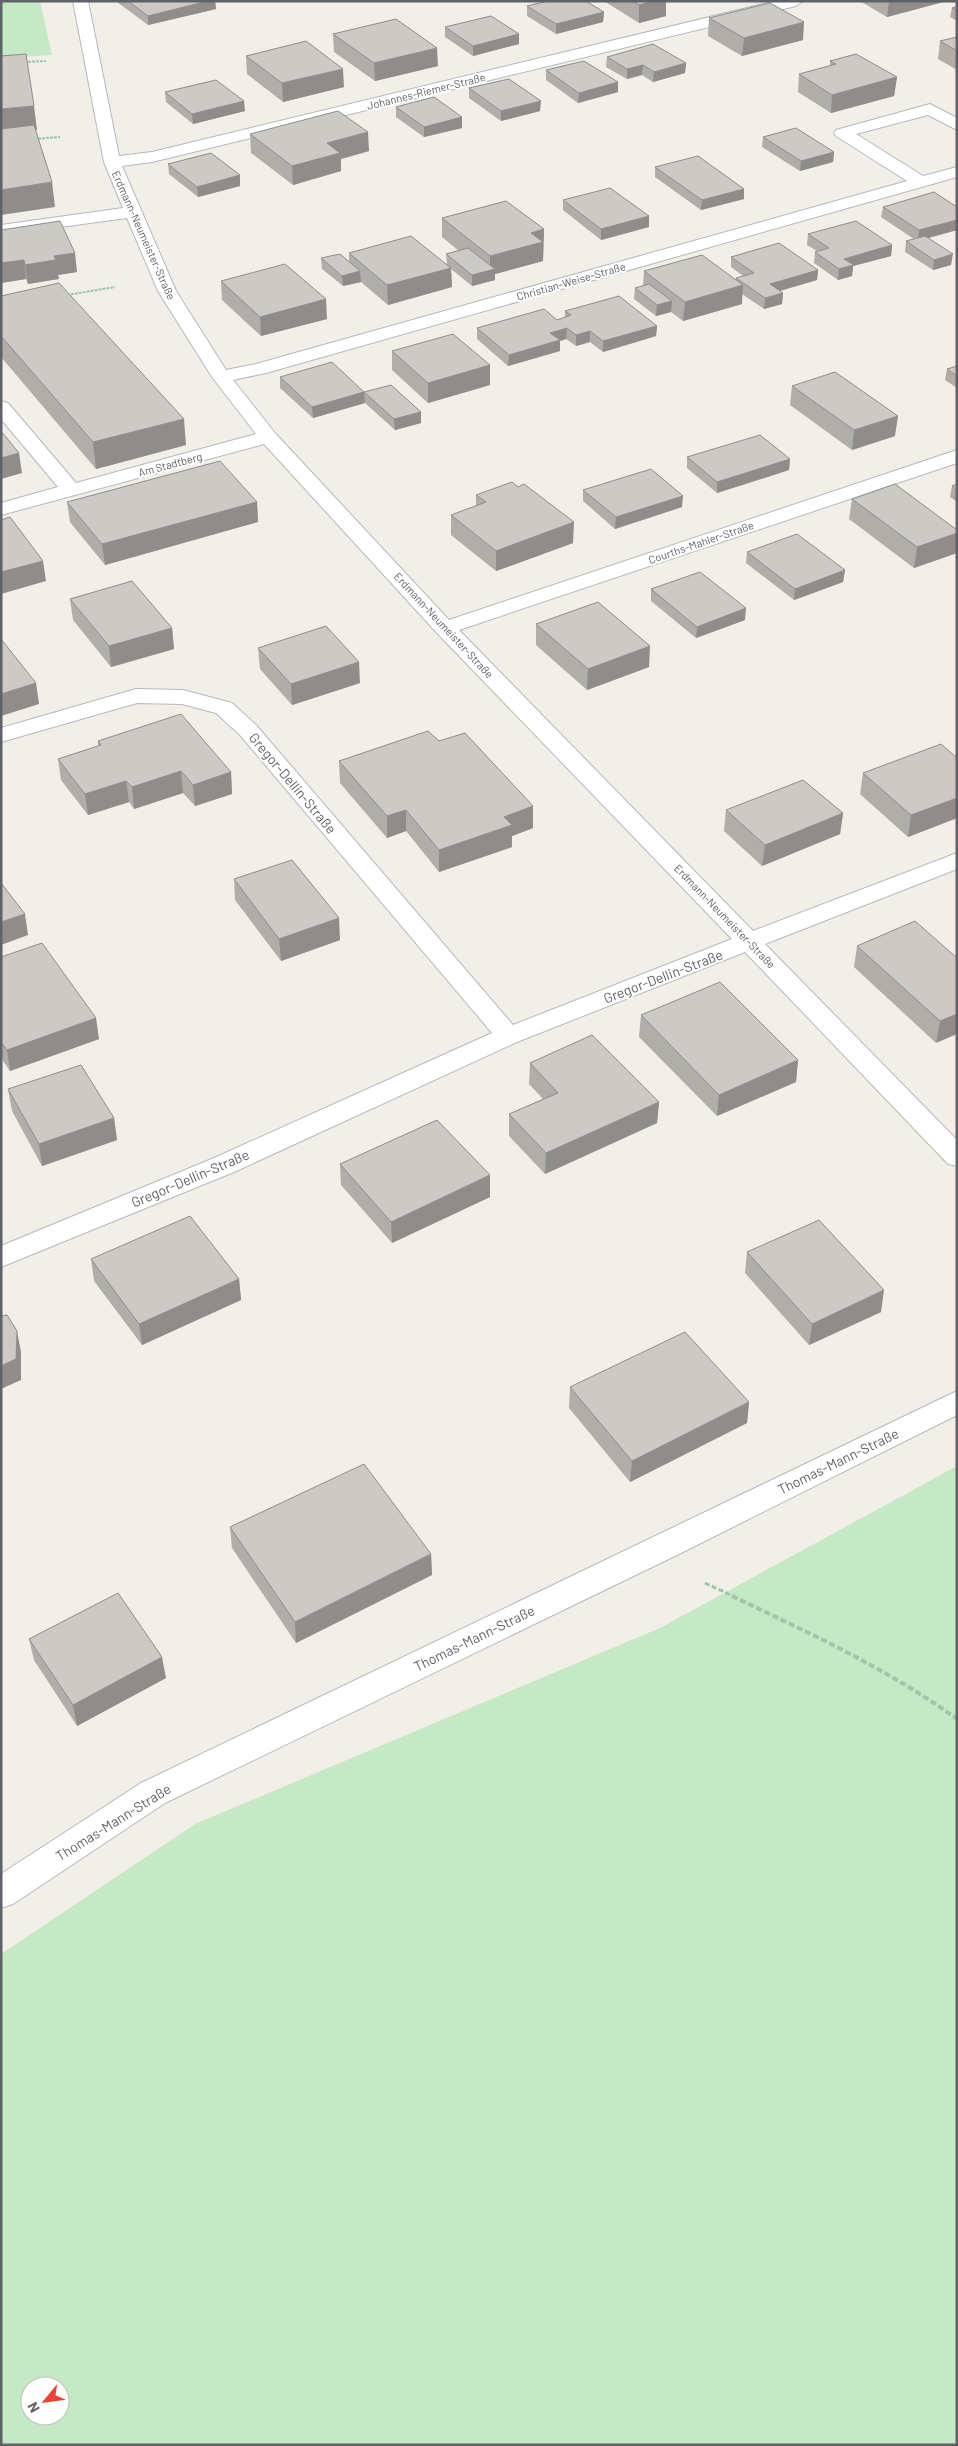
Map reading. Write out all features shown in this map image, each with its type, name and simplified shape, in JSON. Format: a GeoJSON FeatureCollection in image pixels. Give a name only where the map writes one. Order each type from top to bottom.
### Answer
{"type":"FeatureCollection","features":[{"type":"Feature","properties":{"kind":"street","name":"Erdmann-Neumeister-Straße"},"geometry":{"type":"LineString","coordinates":[[80,1],[112,162],[131,212],[167,291],[221,376],[268,437],[446,628],[957,1156]]}},
{"type":"Feature","properties":{"kind":"street","name":"Johannes-Riemer-Straße"},"geometry":{"type":"LineString","coordinates":[[112,162],[152,157],[796,1]]}},
{"type":"Feature","properties":{"kind":"street"},"geometry":{"type":"LineString","coordinates":[[724,6],[740,15]]}},
{"type":"Feature","properties":{"kind":"street"},"geometry":{"type":"LineString","coordinates":[[920,182],[842,133],[930,109],[957,125]]}},
{"type":"Feature","properties":{"kind":"street","name":"Christian-Weise-Straße"},"geometry":{"type":"LineString","coordinates":[[221,376],[259,369],[957,172]]}},
{"type":"Feature","properties":{"kind":"street"},"geometry":{"type":"LineString","coordinates":[[1,230],[131,212]]}},
{"type":"Feature","properties":{"kind":"street"},"geometry":{"type":"LineString","coordinates":[[1,407],[72,491]]}},
{"type":"Feature","properties":{"kind":"street","name":"Am Stadtberg"},"geometry":{"type":"LineString","coordinates":[[1,509],[268,437]]}},
{"type":"Feature","properties":{"kind":"street","name":"Courths-Mahler-Straße"},"geometry":{"type":"LineString","coordinates":[[446,628],[957,456]]}},
{"type":"Feature","properties":{"kind":"street","name":"Gregor-Dellin-Straße"},"geometry":{"type":"LineString","coordinates":[[1,735],[136,696],[183,698],[224,708],[248,730],[508,1036]]}},
{"type":"Feature","properties":{"kind":"street","name":"Gregor-Dellin-Straße"},"geometry":{"type":"LineString","coordinates":[[3,1252],[232,1161],[508,1036],[750,943],[957,860]]}},
{"type":"Feature","properties":{"kind":"street","name":"Thomas-Mann-Straße"},"geometry":{"type":"LineString","coordinates":[[1,1893],[153,1794],[666,1546],[957,1402]]}},
{"type":"Feature","properties":{"kind":"path"},"geometry":{"type":"LineString","coordinates":[[20,62],[49,60]]}},
{"type":"Feature","properties":{"kind":"path"},"geometry":{"type":"LineString","coordinates":[[28,140],[64,136]]}},
{"type":"Feature","properties":{"kind":"path"},"geometry":{"type":"LineString","coordinates":[[59,296],[116,287]]}},
{"type":"Feature","properties":{"kind":"path"},"geometry":{"type":"LineString","coordinates":[[666,1546],[707,1584],[820,1638],[925,1696],[957,1720]]}},
{"type":"Feature","properties":{"kind":"green space"},"geometry":{"type":"Polygon","coordinates":[[[1,1],[40,1],[52,55],[1,58],[1,1]]]}},
{"type":"Feature","properties":{"kind":"green space"},"geometry":{"type":"Polygon","coordinates":[[[957,1466],[957,2445],[1,2445],[1,1954],[195,1824],[660,1628],[957,1466]]]}},
{"type":"Feature","properties":{"kind":"building"},"geometry":{"type":"Polygon","coordinates":[[[128,1],[208,1],[148,16],[128,1]]]}},
{"type":"Feature","properties":{"kind":"building"},"geometry":{"type":"Polygon","coordinates":[[[548,1],[586,1],[604,12],[556,24],[527,6],[548,1]]]}},
{"type":"Feature","properties":{"kind":"building"},"geometry":{"type":"Polygon","coordinates":[[[633,1],[654,1],[639,5],[633,1]]]}},
{"type":"Feature","properties":{"kind":"building"},"geometry":{"type":"Polygon","coordinates":[[[770,3],[804,22],[744,38],[709,18],[770,3]]]}},
{"type":"Feature","properties":{"kind":"building"},"geometry":{"type":"Polygon","coordinates":[[[491,16],[519,34],[473,46],[445,27],[491,16]]]}},
{"type":"Feature","properties":{"kind":"building"},"geometry":{"type":"Polygon","coordinates":[[[396,19],[437,48],[374,63],[333,34],[396,19]]]}},
{"type":"Feature","properties":{"kind":"building"},"geometry":{"type":"Polygon","coordinates":[[[957,37],[957,51],[940,41],[957,37]]]}},
{"type":"Feature","properties":{"kind":"building"},"geometry":{"type":"Polygon","coordinates":[[[306,41],[343,69],[282,83],[246,56],[306,41]]]}},
{"type":"Feature","properties":{"kind":"building"},"geometry":{"type":"Polygon","coordinates":[[[653,44],[686,63],[654,72],[643,65],[627,69],[607,57],[653,44]]]}},
{"type":"Feature","properties":{"kind":"building"},"geometry":{"type":"Polygon","coordinates":[[[26,54],[34,106],[1,109],[1,56],[26,54]]]}},
{"type":"Feature","properties":{"kind":"building"},"geometry":{"type":"Polygon","coordinates":[[[856,54],[897,77],[832,95],[799,74],[836,64],[830,61],[856,54]]]}},
{"type":"Feature","properties":{"kind":"building"},"geometry":{"type":"Polygon","coordinates":[[[584,61],[618,82],[579,93],[546,70],[584,61]]]}},
{"type":"Feature","properties":{"kind":"building"},"geometry":{"type":"Polygon","coordinates":[[[509,79],[541,101],[501,111],[469,88],[509,79]]]}},
{"type":"Feature","properties":{"kind":"building"},"geometry":{"type":"Polygon","coordinates":[[[216,80],[244,101],[192,114],[165,92],[216,80]]]}},
{"type":"Feature","properties":{"kind":"building"},"geometry":{"type":"Polygon","coordinates":[[[434,97],[462,117],[424,127],[396,107],[434,97]]]}},
{"type":"Feature","properties":{"kind":"building"},"geometry":{"type":"Polygon","coordinates":[[[338,111],[368,132],[327,143],[340,153],[292,166],[250,134],[338,111]]]}},
{"type":"Feature","properties":{"kind":"building"},"geometry":{"type":"Polygon","coordinates":[[[34,125],[52,182],[1,190],[1,129],[34,125]]]}},
{"type":"Feature","properties":{"kind":"building"},"geometry":{"type":"Polygon","coordinates":[[[796,128],[834,152],[801,161],[763,137],[796,128]]]}},
{"type":"Feature","properties":{"kind":"building"},"geometry":{"type":"Polygon","coordinates":[[[211,153],[240,175],[197,187],[168,164],[211,153]]]}},
{"type":"Feature","properties":{"kind":"building"},"geometry":{"type":"Polygon","coordinates":[[[698,156],[744,189],[702,200],[655,167],[698,156]]]}},
{"type":"Feature","properties":{"kind":"building"},"geometry":{"type":"Polygon","coordinates":[[[610,188],[649,216],[601,229],[563,200],[610,188]]]}},
{"type":"Feature","properties":{"kind":"building"},"geometry":{"type":"Polygon","coordinates":[[[934,192],[957,207],[957,220],[919,230],[883,207],[934,192]]]}},
{"type":"Feature","properties":{"kind":"building"},"geometry":{"type":"Polygon","coordinates":[[[506,201],[544,229],[531,233],[543,242],[490,256],[442,218],[506,201]]]}},
{"type":"Feature","properties":{"kind":"building"},"geometry":{"type":"Polygon","coordinates":[[[60,221],[75,253],[54,256],[56,260],[25,265],[24,260],[1,263],[1,230],[60,221]]]}},
{"type":"Feature","properties":{"kind":"building"},"geometry":{"type":"Polygon","coordinates":[[[856,221],[892,245],[844,259],[854,265],[839,269],[815,252],[829,248],[808,234],[856,221]]]}},
{"type":"Feature","properties":{"kind":"building"},"geometry":{"type":"Polygon","coordinates":[[[411,236],[451,268],[387,285],[349,253],[411,236]]]}},
{"type":"Feature","properties":{"kind":"building"},"geometry":{"type":"Polygon","coordinates":[[[925,236],[953,254],[934,260],[906,241],[925,236]]]}},
{"type":"Feature","properties":{"kind":"building"},"geometry":{"type":"Polygon","coordinates":[[[779,243],[818,270],[770,284],[783,293],[765,298],[736,278],[754,273],[731,257],[779,243]]]}},
{"type":"Feature","properties":{"kind":"building"},"geometry":{"type":"Polygon","coordinates":[[[468,248],[495,269],[472,275],[446,254],[468,248]]]}},
{"type":"Feature","properties":{"kind":"building"},"geometry":{"type":"Polygon","coordinates":[[[340,254],[360,271],[342,276],[321,258],[340,254]]]}},
{"type":"Feature","properties":{"kind":"building"},"geometry":{"type":"Polygon","coordinates":[[[702,255],[743,285],[685,302],[644,271],[702,255]]]}},
{"type":"Feature","properties":{"kind":"building"},"geometry":{"type":"Polygon","coordinates":[[[285,264],[326,299],[260,317],[221,281],[285,264]]]}},
{"type":"Feature","properties":{"kind":"building"},"geometry":{"type":"Polygon","coordinates":[[[59,283],[184,419],[93,442],[1,336],[1,296],[59,283]]]}},
{"type":"Feature","properties":{"kind":"building"},"geometry":{"type":"Polygon","coordinates":[[[649,284],[672,301],[657,305],[635,288],[649,284]]]}},
{"type":"Feature","properties":{"kind":"building"},"geometry":{"type":"Polygon","coordinates":[[[619,296],[657,326],[603,341],[590,331],[576,335],[567,328],[550,333],[560,340],[509,355],[477,328],[544,309],[557,320],[571,315],[565,311],[619,296]]]}},
{"type":"Feature","properties":{"kind":"building"},"geometry":{"type":"Polygon","coordinates":[[[453,334],[490,365],[428,383],[392,351],[453,334]]]}},
{"type":"Feature","properties":{"kind":"building"},"geometry":{"type":"Polygon","coordinates":[[[332,362],[364,392],[312,407],[280,377],[332,362]]]}},
{"type":"Feature","properties":{"kind":"building"},"geometry":{"type":"Polygon","coordinates":[[[957,366],[957,376],[947,369],[957,366]]]}},
{"type":"Feature","properties":{"kind":"building"},"geometry":{"type":"Polygon","coordinates":[[[835,372],[898,416],[854,430],[792,386],[835,372]]]}},
{"type":"Feature","properties":{"kind":"building"},"geometry":{"type":"Polygon","coordinates":[[[391,385],[421,412],[394,419],[364,392],[391,385]]]}},
{"type":"Feature","properties":{"kind":"building"},"geometry":{"type":"Polygon","coordinates":[[[1,431],[19,453],[1,458],[1,431]]]}},
{"type":"Feature","properties":{"kind":"building"},"geometry":{"type":"Polygon","coordinates":[[[760,435],[790,459],[717,482],[687,457],[760,435]]]}},
{"type":"Feature","properties":{"kind":"building"},"geometry":{"type":"Polygon","coordinates":[[[220,461],[257,502],[102,544],[67,502],[220,461]]]}},
{"type":"Feature","properties":{"kind":"building"},"geometry":{"type":"Polygon","coordinates":[[[651,469],[683,496],[616,517],[583,490],[651,469]]]}},
{"type":"Feature","properties":{"kind":"building"},"geometry":{"type":"Polygon","coordinates":[[[512,482],[518,487],[524,484],[574,522],[496,551],[451,515],[486,502],[476,495],[512,482]]]}},
{"type":"Feature","properties":{"kind":"building"},"geometry":{"type":"Polygon","coordinates":[[[895,484],[957,530],[957,533],[917,547],[852,499],[895,484]]]}},
{"type":"Feature","properties":{"kind":"building"},"geometry":{"type":"Polygon","coordinates":[[[10,517],[43,561],[1,572],[1,520],[10,517]]]}},
{"type":"Feature","properties":{"kind":"building"},"geometry":{"type":"Polygon","coordinates":[[[797,534],[845,570],[795,589],[747,552],[797,534]]]}},
{"type":"Feature","properties":{"kind":"building"},"geometry":{"type":"Polygon","coordinates":[[[700,572],[746,608],[697,627],[651,589],[700,572]]]}},
{"type":"Feature","properties":{"kind":"building"},"geometry":{"type":"Polygon","coordinates":[[[132,581],[172,628],[109,646],[70,599],[132,581]]]}},
{"type":"Feature","properties":{"kind":"building"},"geometry":{"type":"Polygon","coordinates":[[[598,602],[650,646],[588,669],[536,624],[598,602]]]}},
{"type":"Feature","properties":{"kind":"building"},"geometry":{"type":"Polygon","coordinates":[[[326,626],[359,662],[291,684],[258,648],[326,626]]]}},
{"type":"Feature","properties":{"kind":"building"},"geometry":{"type":"Polygon","coordinates":[[[1,639],[36,683],[1,694],[1,639]]]}},
{"type":"Feature","properties":{"kind":"building"},"geometry":{"type":"Polygon","coordinates":[[[181,714],[231,772],[193,785],[181,771],[132,787],[126,781],[85,794],[58,759],[101,745],[98,741],[181,714]]]}},
{"type":"Feature","properties":{"kind":"building"},"geometry":{"type":"Polygon","coordinates":[[[428,731],[439,741],[465,733],[533,806],[504,817],[512,825],[439,850],[406,810],[387,816],[339,761],[428,731]]]}},
{"type":"Feature","properties":{"kind":"building"},"geometry":{"type":"Polygon","coordinates":[[[941,744],[957,758],[957,798],[911,815],[863,773],[941,744]]]}},
{"type":"Feature","properties":{"kind":"building"},"geometry":{"type":"Polygon","coordinates":[[[803,780],[843,813],[765,845],[726,810],[803,780]]]}},
{"type":"Feature","properties":{"kind":"building"},"geometry":{"type":"Polygon","coordinates":[[[292,860],[339,918],[279,939],[234,879],[292,860]]]}},
{"type":"Feature","properties":{"kind":"building"},"geometry":{"type":"Polygon","coordinates":[[[1,883],[25,914],[1,922],[1,883]]]}},
{"type":"Feature","properties":{"kind":"building"},"geometry":{"type":"Polygon","coordinates":[[[915,921],[957,958],[957,1014],[940,1021],[857,946],[915,921]]]}},
{"type":"Feature","properties":{"kind":"building"},"geometry":{"type":"Polygon","coordinates":[[[42,943],[96,1018],[7,1050],[1,1042],[1,957],[42,943]]]}},
{"type":"Feature","properties":{"kind":"building"},"geometry":{"type":"Polygon","coordinates":[[[720,982],[798,1060],[719,1095],[641,1015],[720,982]]]}},
{"type":"Feature","properties":{"kind":"building"},"geometry":{"type":"Polygon","coordinates":[[[592,1035],[659,1102],[546,1153],[509,1114],[558,1093],[530,1063],[592,1035]]]}},
{"type":"Feature","properties":{"kind":"building"},"geometry":{"type":"Polygon","coordinates":[[[81,1065],[114,1118],[39,1144],[8,1089],[81,1065]]]}},
{"type":"Feature","properties":{"kind":"building"},"geometry":{"type":"Polygon","coordinates":[[[437,1120],[490,1175],[391,1222],[340,1164],[437,1120]]]}},
{"type":"Feature","properties":{"kind":"building"},"geometry":{"type":"Polygon","coordinates":[[[190,1216],[239,1279],[139,1324],[91,1259],[190,1216]]]}},
{"type":"Feature","properties":{"kind":"building"},"geometry":{"type":"Polygon","coordinates":[[[819,1220],[884,1290],[812,1324],[747,1252],[819,1220]]]}},
{"type":"Feature","properties":{"kind":"building"},"geometry":{"type":"Polygon","coordinates":[[[7,1315],[17,1331],[16,1359],[1,1366],[1,1316],[7,1315]]]}},
{"type":"Feature","properties":{"kind":"building"},"geometry":{"type":"Polygon","coordinates":[[[685,1332],[749,1402],[632,1461],[570,1387],[685,1332]]]}},
{"type":"Feature","properties":{"kind":"building"},"geometry":{"type":"Polygon","coordinates":[[[364,1464],[431,1554],[295,1622],[230,1527],[364,1464]]]}},
{"type":"Feature","properties":{"kind":"building"},"geometry":{"type":"Polygon","coordinates":[[[118,1593],[162,1657],[73,1705],[29,1639],[118,1593]]]}}]}
